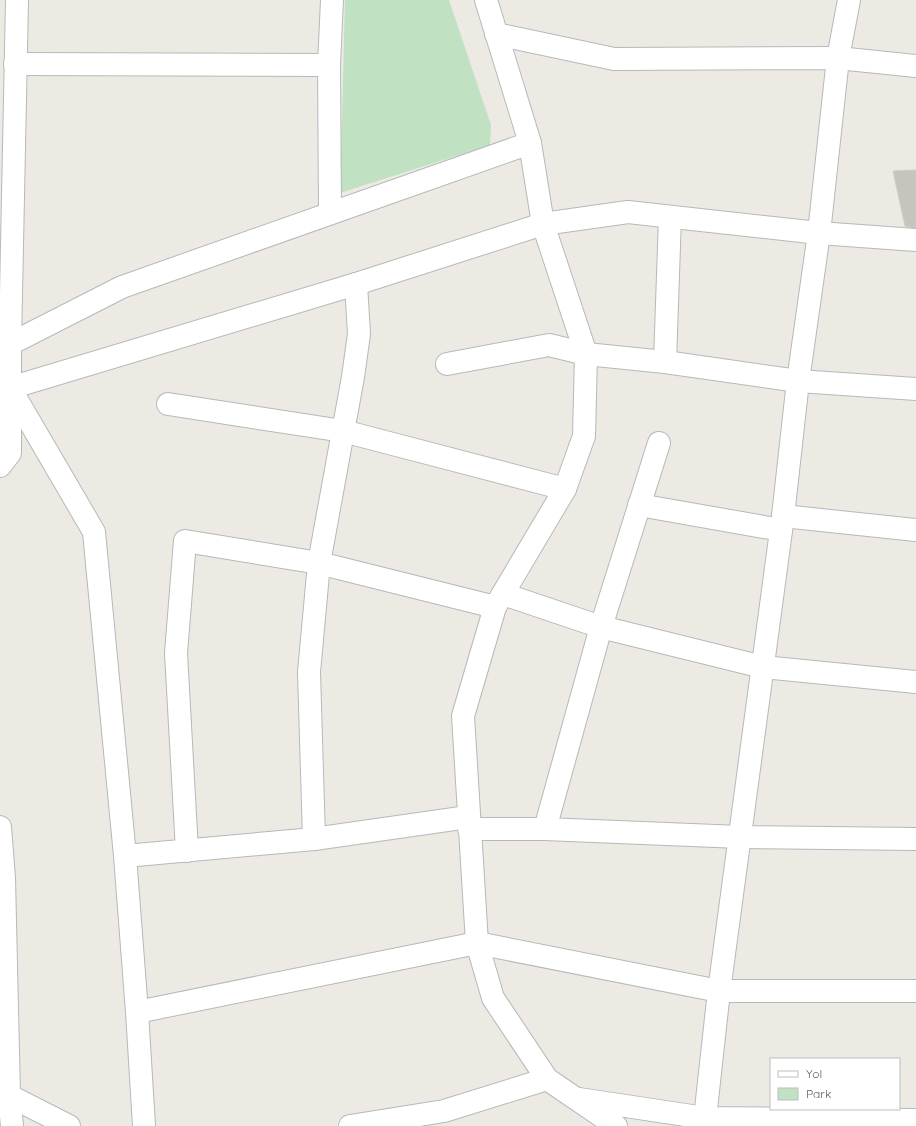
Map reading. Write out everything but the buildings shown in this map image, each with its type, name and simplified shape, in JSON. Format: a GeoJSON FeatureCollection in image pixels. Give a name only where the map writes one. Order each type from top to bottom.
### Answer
{"type":"FeatureCollection","features":[{"type":"Feature","properties":{"kind":"street"},"geometry":{"type":"LineString","coordinates":[[0,466],[10,453],[10,388],[5,348],[17,0]]}},
{"type":"Feature","properties":{"kind":"street"},"geometry":{"type":"LineString","coordinates":[[330,213],[328,65],[332,0]]}},
{"type":"Feature","properties":{"kind":"street"},"geometry":{"type":"LineString","coordinates":[[486,0],[530,143],[543,224],[586,354],[584,436],[565,489],[499,601],[463,716],[477,943],[493,998],[547,1079],[616,1126]]}},
{"type":"Feature","properties":{"kind":"street"},"geometry":{"type":"LineString","coordinates":[[704,1118],[719,991],[782,523],[798,381],[819,233],[838,58],[849,0]]}},
{"type":"Feature","properties":{"kind":"street"},"geometry":{"type":"LineString","coordinates":[[496,34],[614,59],[838,58],[916,66]]}},
{"type":"Feature","properties":{"kind":"street"},"geometry":{"type":"LineString","coordinates":[[15,64],[328,65]]}},
{"type":"Feature","properties":{"kind":"street"},"geometry":{"type":"LineString","coordinates":[[5,348],[122,287],[530,143]]}},
{"type":"Feature","properties":{"kind":"street"},"geometry":{"type":"LineString","coordinates":[[10,388],[356,284],[543,224],[628,212],[819,233],[916,240]]}},
{"type":"Feature","properties":{"kind":"street"},"geometry":{"type":"LineString","coordinates":[[665,362],[670,217]]}},
{"type":"Feature","properties":{"kind":"street"},"geometry":{"type":"LineString","coordinates":[[314,839],[309,672],[319,563],[359,334],[356,284]]}},
{"type":"Feature","properties":{"kind":"street"},"geometry":{"type":"LineString","coordinates":[[447,364],[549,345],[586,354],[665,362],[798,381],[916,390]]}},
{"type":"Feature","properties":{"kind":"street"},"geometry":{"type":"LineString","coordinates":[[10,388],[94,532],[125,856],[144,1126]]}},
{"type":"Feature","properties":{"kind":"street"},"geometry":{"type":"LineString","coordinates":[[168,404],[343,431],[565,489]]}},
{"type":"Feature","properties":{"kind":"street"},"geometry":{"type":"LineString","coordinates":[[546,829],[601,627],[659,443]]}},
{"type":"Feature","properties":{"kind":"street"},"geometry":{"type":"LineString","coordinates":[[639,505],[782,523],[916,530]]}},
{"type":"Feature","properties":{"kind":"street"},"geometry":{"type":"LineString","coordinates":[[187,851],[176,653],[185,541],[319,563],[499,601],[763,668],[916,682]]}},
{"type":"Feature","properties":{"kind":"street"},"geometry":{"type":"LineString","coordinates":[[125,856],[469,823],[546,829],[740,837],[916,839]]}},
{"type":"Feature","properties":{"kind":"street"},"geometry":{"type":"LineString","coordinates":[[0,827],[4,878],[4,1093],[12,1126]]}},
{"type":"Feature","properties":{"kind":"street"},"geometry":{"type":"LineString","coordinates":[[137,1012],[477,943],[719,991],[916,991]]}},
{"type":"Feature","properties":{"kind":"street"},"geometry":{"type":"LineString","coordinates":[[350,1126],[446,1119],[547,1079]]}},
{"type":"Feature","properties":{"kind":"street"},"geometry":{"type":"LineString","coordinates":[[4,1093],[69,1126]]}},
{"type":"Feature","properties":{"kind":"street"},"geometry":{"type":"LineString","coordinates":[[574,1098],[704,1118],[916,1120]]}},
{"type":"Feature","properties":{"kind":"green space"},"geometry":{"type":"Polygon","coordinates":[[[345,0],[449,0],[491,125],[490,145],[340,193],[345,0]]]}}]}
